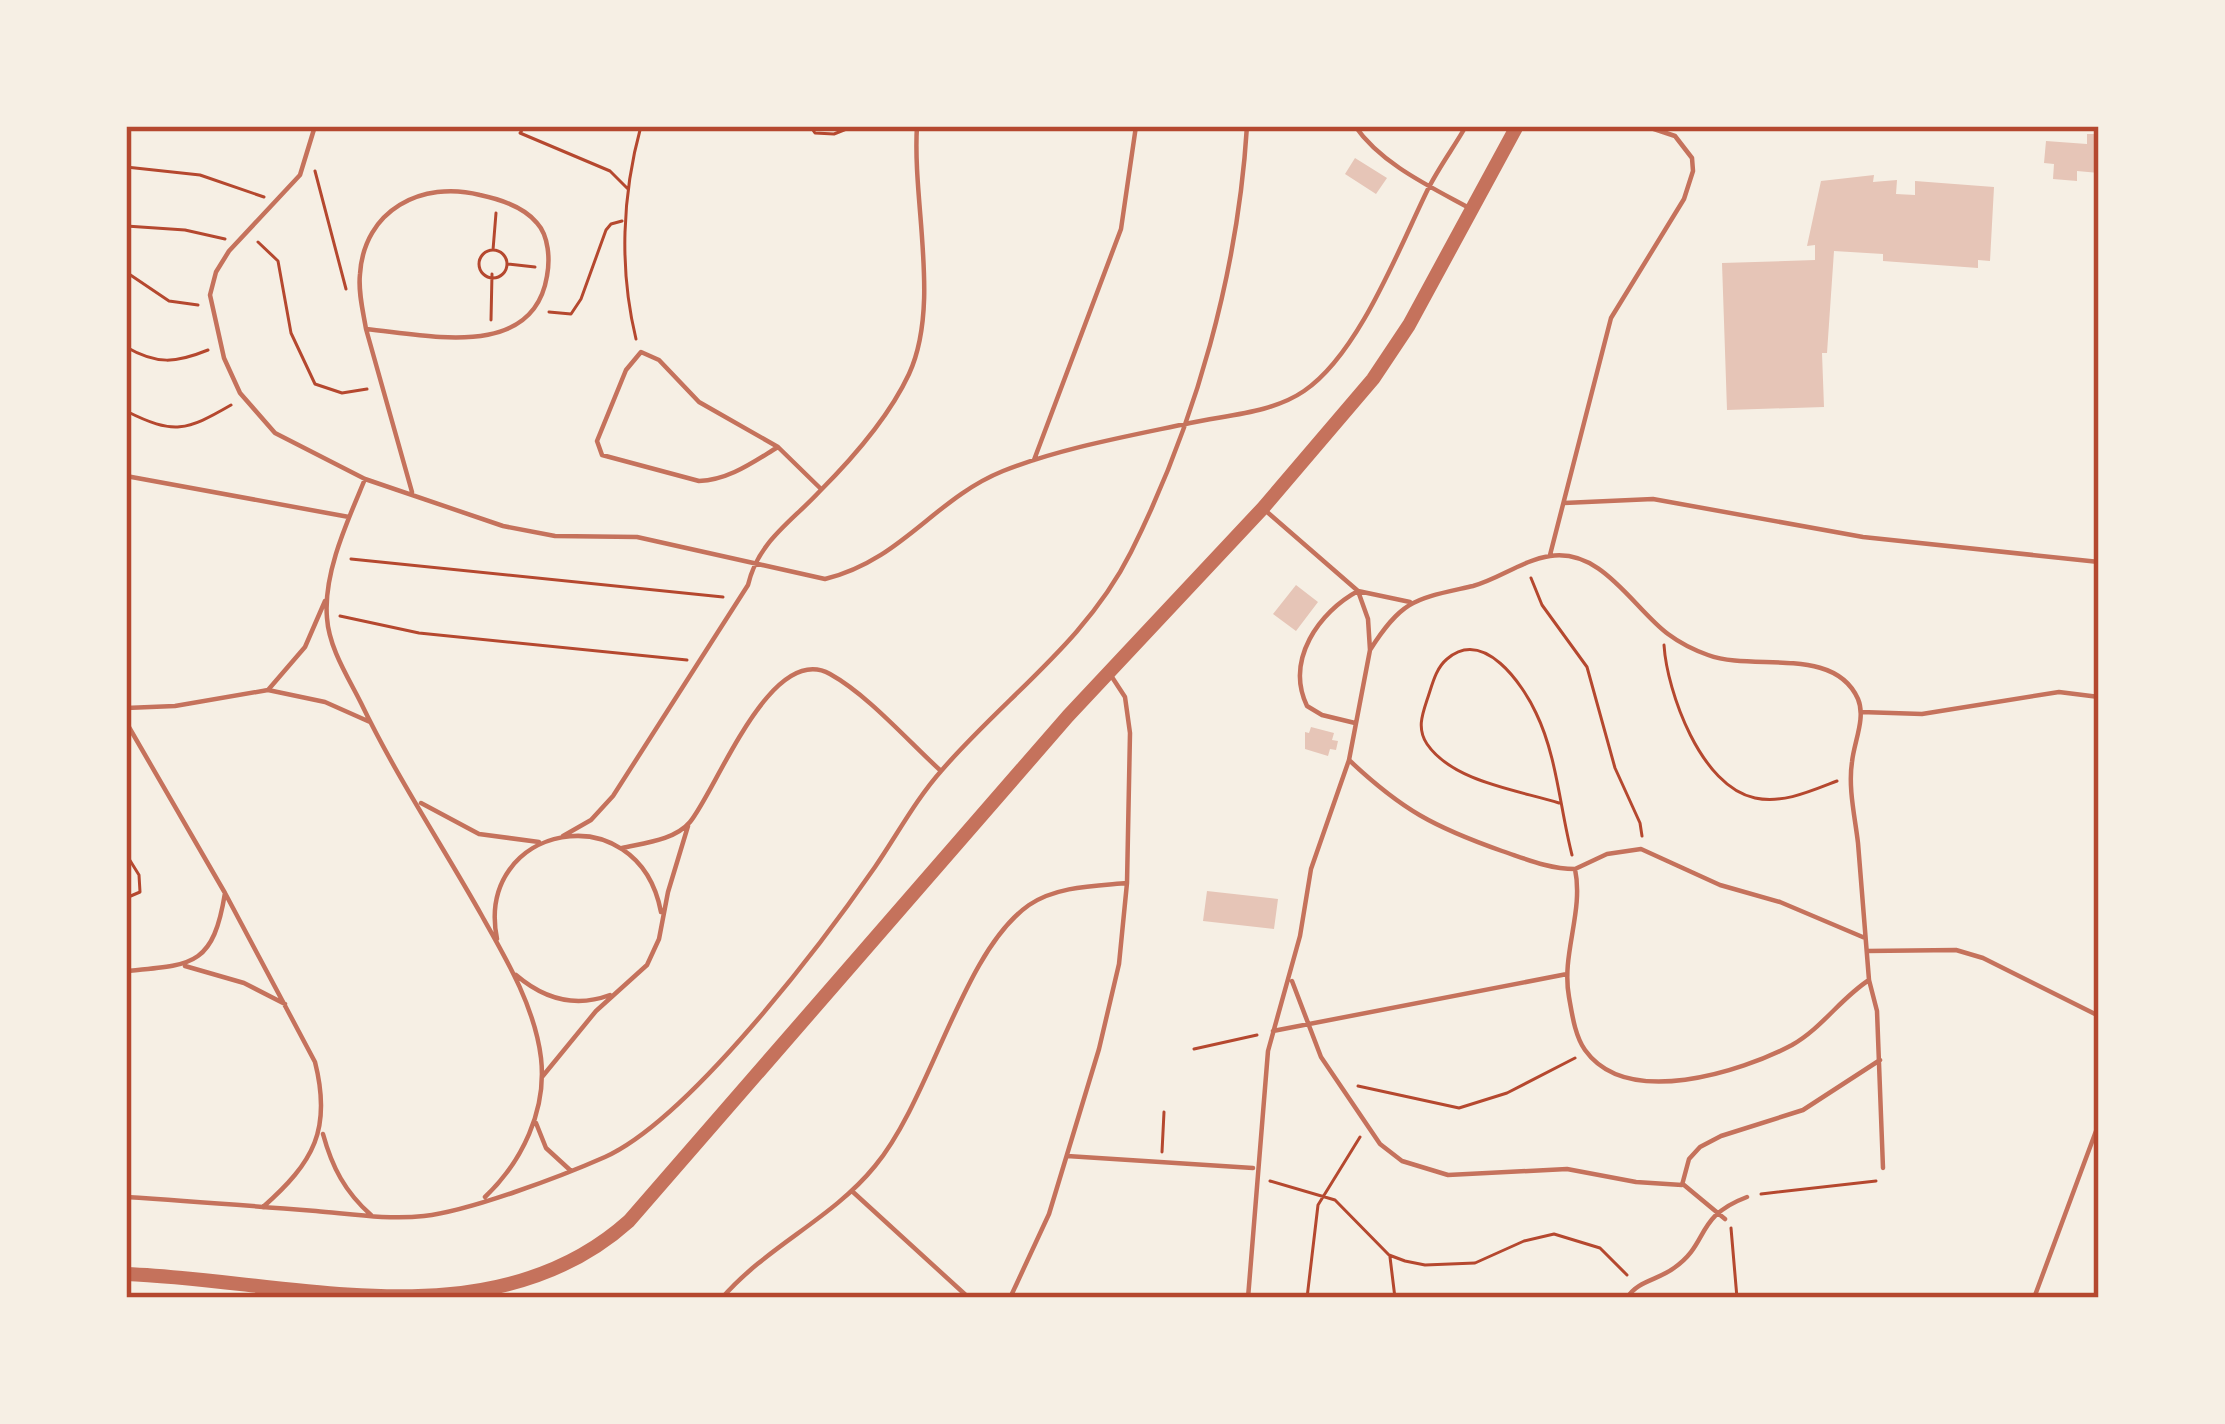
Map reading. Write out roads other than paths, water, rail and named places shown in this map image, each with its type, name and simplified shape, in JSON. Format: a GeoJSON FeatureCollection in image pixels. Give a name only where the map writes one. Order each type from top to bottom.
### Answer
{"type":"FeatureCollection","features":[{"type":"Feature","properties":{"kind":"street"},"geometry":{"type":"LineString","coordinates":[[126,1274],[341,1295],[413,1296],[500,1285],[550,1271],[581,1258],[629,1221],[1068,716],[1263,508],[1391,353],[1517,126]]}},
{"type":"Feature","properties":{"kind":"lane"},"geometry":{"type":"LineString","coordinates":[[315,126],[303,167],[216,272],[211,304],[220,344],[242,397],[274,433],[365,479],[530,532],[637,536],[825,579],[851,573],[882,557],[981,481],[1034,460],[1268,408],[1303,392],[1324,374],[1382,286],[1430,185],[1466,126]]}},
{"type":"Feature","properties":{"kind":"lane"},"geometry":{"type":"LineString","coordinates":[[499,946],[495,908],[502,883],[520,858],[591,820],[613,796],[748,585],[753,563],[766,541],[822,490],[899,392],[915,356],[924,306],[917,126]]}},
{"type":"Feature","properties":{"kind":"lane"},"geometry":{"type":"LineString","coordinates":[[1034,460],[1120,230],[1136,126]]}},
{"type":"Feature","properties":{"kind":"lane"},"geometry":{"type":"LineString","coordinates":[[126,1197],[423,1216],[479,1202],[604,1157],[647,1130],[722,1057],[839,916],[941,771],[1048,665],[1095,611],[1129,556],[1184,424],[1217,314],[1245,166],[1247,126]]}},
{"type":"Feature","properties":{"kind":"lane"},"geometry":{"type":"LineString","coordinates":[[1355,126],[1366,142],[1472,210]]}},
{"type":"Feature","properties":{"kind":"lane"},"geometry":{"type":"LineString","coordinates":[[1550,556],[1611,318],[1684,199],[1693,171],[1692,158],[1676,136],[1648,128],[1604,126]]}},
{"type":"Feature","properties":{"kind":"lane"},"geometry":{"type":"LineString","coordinates":[[366,329],[427,336],[490,334],[526,321],[536,309],[548,269],[545,237],[538,223],[497,199],[446,190],[416,194],[376,225],[362,258],[361,297],[366,329],[380,384],[412,492]]}},
{"type":"Feature","properties":{"kind":"lane"},"geometry":{"type":"LineString","coordinates":[[778,447],[716,481],[699,481],[602,455],[597,441],[626,370],[641,352],[659,359],[699,402],[778,447],[822,490]]}},
{"type":"Feature","properties":{"kind":"lane"},"geometry":{"type":"LineString","coordinates":[[126,476],[349,518]]}},
{"type":"Feature","properties":{"kind":"lane"},"geometry":{"type":"LineString","coordinates":[[268,690],[305,647],[365,479]]}},
{"type":"Feature","properties":{"kind":"lane"},"geometry":{"type":"LineString","coordinates":[[1564,503],[1654,499],[1863,537],[2099,562]]}},
{"type":"Feature","properties":{"kind":"lane"},"geometry":{"type":"LineString","coordinates":[[1263,508],[1358,590],[1410,602],[1496,579],[1550,556],[1573,558],[1598,570],[1663,631],[1698,651],[1727,661],[1806,665],[1833,672],[1850,687],[1861,712],[1850,776],[1877,1011],[1883,1168]]}},
{"type":"Feature","properties":{"kind":"lane"},"geometry":{"type":"LineString","coordinates":[[1248,1298],[1256,1168],[1273,1031],[1291,977],[1311,869],[1349,760],[1370,650],[1368,619],[1358,590]]}},
{"type":"Feature","properties":{"kind":"lane"},"geometry":{"type":"LineString","coordinates":[[1355,723],[1322,716],[1307,706],[1300,662],[1308,639],[1331,610],[1358,590]]}},
{"type":"Feature","properties":{"kind":"lane"},"geometry":{"type":"LineString","coordinates":[[327,596],[339,658],[370,722],[499,946],[535,1026],[542,1077],[535,1119],[505,1176],[479,1202]]}},
{"type":"Feature","properties":{"kind":"lane"},"geometry":{"type":"LineString","coordinates":[[1370,650],[1410,602]]}},
{"type":"Feature","properties":{"kind":"lane"},"geometry":{"type":"LineString","coordinates":[[542,1077],[613,994],[647,965],[688,825],[761,704],[787,678],[805,669],[832,675],[941,771]]}},
{"type":"Feature","properties":{"kind":"lane"},"geometry":{"type":"LineString","coordinates":[[1010,1298],[1049,1214],[1112,1003],[1127,883],[1129,721],[1122,691],[1109,673]]}},
{"type":"Feature","properties":{"kind":"lane"},"geometry":{"type":"LineString","coordinates":[[126,708],[175,706],[268,690],[325,702],[370,722]]}},
{"type":"Feature","properties":{"kind":"lane"},"geometry":{"type":"LineString","coordinates":[[1861,712],[1922,714],[2059,692],[2099,697]]}},
{"type":"Feature","properties":{"kind":"lane"},"geometry":{"type":"LineString","coordinates":[[126,722],[225,892],[315,1062],[322,1130],[336,1172],[371,1215]]}},
{"type":"Feature","properties":{"kind":"lane"},"geometry":{"type":"LineString","coordinates":[[1349,760],[1400,806],[1436,826],[1539,864],[1575,869],[1607,854],[1641,849],[1720,885],[1780,902],[1865,938]]}},
{"type":"Feature","properties":{"kind":"lane"},"geometry":{"type":"LineString","coordinates":[[416,800],[479,834],[543,842]]}},
{"type":"Feature","properties":{"kind":"lane"},"geometry":{"type":"LineString","coordinates":[[622,848],[661,839],[688,825]]}},
{"type":"Feature","properties":{"kind":"lane"},"geometry":{"type":"LineString","coordinates":[[562,836],[595,837],[622,848],[653,881],[662,923]]}},
{"type":"Feature","properties":{"kind":"lane"},"geometry":{"type":"LineString","coordinates":[[1575,869],[1578,892],[1567,974],[1574,1019],[1586,1053],[1612,1070],[1662,1084],[1689,1081],[1792,1044],[1870,980]]}},
{"type":"Feature","properties":{"kind":"lane"},"geometry":{"type":"LineString","coordinates":[[722,1298],[853,1192],[902,1126],[971,984],[1010,923],[1048,896],[1073,888],[1127,883]]}},
{"type":"Feature","properties":{"kind":"lane"},"geometry":{"type":"LineString","coordinates":[[185,966],[208,944],[218,926],[225,892]]}},
{"type":"Feature","properties":{"kind":"lane"},"geometry":{"type":"LineString","coordinates":[[1867,951],[1956,950],[1983,958],[2099,1016]]}},
{"type":"Feature","properties":{"kind":"lane"},"geometry":{"type":"LineString","coordinates":[[506,960],[531,987],[562,1000],[582,1002],[613,994]]}},
{"type":"Feature","properties":{"kind":"lane"},"geometry":{"type":"LineString","coordinates":[[126,971],[185,966],[244,983],[285,1004]]}},
{"type":"Feature","properties":{"kind":"lane"},"geometry":{"type":"LineString","coordinates":[[1273,1031],[1567,974]]}},
{"type":"Feature","properties":{"kind":"lane"},"geometry":{"type":"LineString","coordinates":[[1291,977],[1307,1026],[1339,1082],[1379,1144],[1402,1161],[1448,1175],[1567,1168],[1636,1182],[1682,1185],[1726,1219]]}},
{"type":"Feature","properties":{"kind":"lane"},"geometry":{"type":"LineString","coordinates":[[1682,1185],[1689,1160],[1700,1147],[1819,1103],[1880,1060]]}},
{"type":"Feature","properties":{"kind":"lane"},"geometry":{"type":"LineString","coordinates":[[535,1119],[546,1148],[570,1169]]}},
{"type":"Feature","properties":{"kind":"lane"},"geometry":{"type":"LineString","coordinates":[[2034,1298],[2099,1124]]}},
{"type":"Feature","properties":{"kind":"lane"},"geometry":{"type":"LineString","coordinates":[[263,1207],[290,1180],[322,1130]]}},
{"type":"Feature","properties":{"kind":"lane"},"geometry":{"type":"LineString","coordinates":[[1067,1156],[1256,1168]]}},
{"type":"Feature","properties":{"kind":"lane"},"geometry":{"type":"LineString","coordinates":[[853,1192],[969,1298]]}},
{"type":"Feature","properties":{"kind":"lane"},"geometry":{"type":"LineString","coordinates":[[1627,1298],[1635,1286],[1682,1263],[1717,1211],[1747,1197]]}}]}
